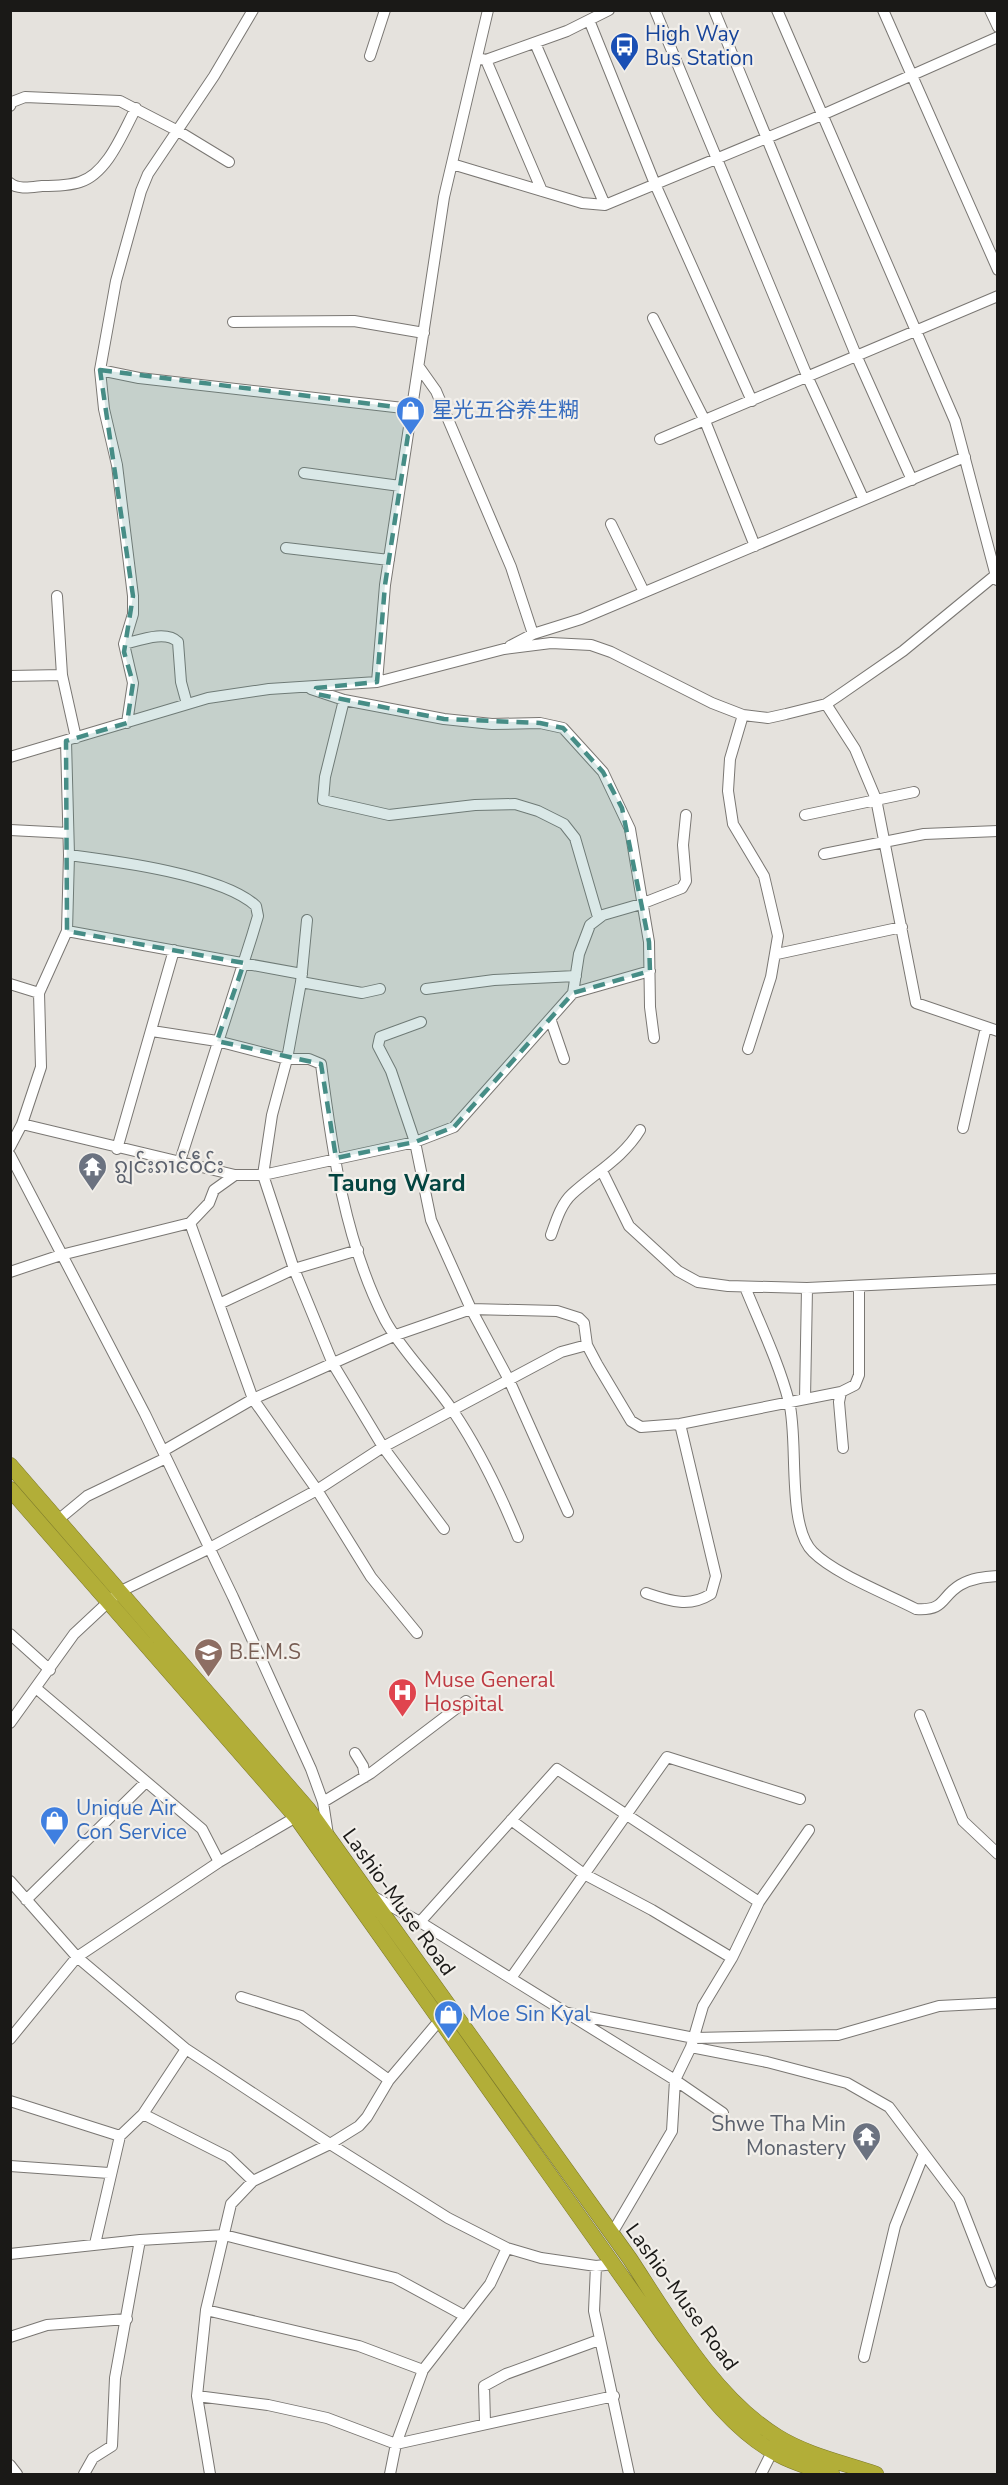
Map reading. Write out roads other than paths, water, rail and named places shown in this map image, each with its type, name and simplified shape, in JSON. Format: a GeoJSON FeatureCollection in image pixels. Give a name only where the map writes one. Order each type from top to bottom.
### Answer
{"type":"FeatureCollection","features":[{"type":"Feature","properties":{"kind":"highway","name":"Lashio-Muse Road"},"geometry":{"type":"LineString","coordinates":[[10,1466],[58,1520],[114,1597],[296,1816],[347,1886],[438,2020],[664,2336],[723,2412],[772,2452],[832,2475]]}},
{"type":"Feature","properties":{"kind":"highway","name":"Lashio-Muse Road"},"geometry":{"type":"LineString","coordinates":[[10,1490],[114,1597],[308,1809],[682,2337],[732,2400],[754,2422],[789,2443],[876,2475]]}},
{"type":"Feature","properties":{"kind":"street"},"geometry":{"type":"LineString","coordinates":[[127,723],[133,683],[124,644],[133,614],[133,596],[117,465],[104,409],[100,370],[116,281],[141,191],[148,174],[178,131],[253,10]]}},
{"type":"Feature","properties":{"kind":"street"},"geometry":{"type":"LineString","coordinates":[[370,56],[385,10]]}},
{"type":"Feature","properties":{"kind":"street"},"geometry":{"type":"LineString","coordinates":[[376,682],[388,560],[444,197],[482,59],[488,10]]}},
{"type":"Feature","properties":{"kind":"street"},"geometry":{"type":"LineString","coordinates":[[482,59],[535,43],[609,10]]}},
{"type":"Feature","properties":{"kind":"street"},"geometry":{"type":"LineString","coordinates":[[655,10],[808,378],[863,498]]}},
{"type":"Feature","properties":{"kind":"street"},"geometry":{"type":"LineString","coordinates":[[714,10],[856,355],[912,480]]}},
{"type":"Feature","properties":{"kind":"street"},"geometry":{"type":"LineString","coordinates":[[10,757],[208,698],[303,687],[376,682],[504,649],[551,644],[591,645],[743,715],[768,718],[826,704],[903,651],[997,576],[955,421],[777,10]]}},
{"type":"Feature","properties":{"kind":"street"},"geometry":{"type":"LineString","coordinates":[[883,10],[998,270]]}},
{"type":"Feature","properties":{"kind":"street"},"geometry":{"type":"LineString","coordinates":[[990,10],[998,27]]}},
{"type":"Feature","properties":{"kind":"street"},"geometry":{"type":"LineString","coordinates":[[589,20],[655,184],[752,400]]}},
{"type":"Feature","properties":{"kind":"street"},"geometry":{"type":"LineString","coordinates":[[452,164],[582,203],[605,205],[822,115],[998,37]]}},
{"type":"Feature","properties":{"kind":"street"},"geometry":{"type":"LineString","coordinates":[[535,43],[605,205]]}},
{"type":"Feature","properties":{"kind":"street"},"geometry":{"type":"LineString","coordinates":[[482,59],[542,190]]}},
{"type":"Feature","properties":{"kind":"street"},"geometry":{"type":"LineString","coordinates":[[10,106],[12,102],[25,97],[120,101],[178,131],[229,162]]}},
{"type":"Feature","properties":{"kind":"street"},"geometry":{"type":"LineString","coordinates":[[10,183],[20,187],[58,186],[80,182],[95,174],[115,146],[136,108]]}},
{"type":"Feature","properties":{"kind":"street"},"geometry":{"type":"LineString","coordinates":[[660,439],[998,296]]}},
{"type":"Feature","properties":{"kind":"street"},"geometry":{"type":"LineString","coordinates":[[653,318],[705,421],[755,546]]}},
{"type":"Feature","properties":{"kind":"street"},"geometry":{"type":"LineString","coordinates":[[233,322],[354,321],[424,333]]}},
{"type":"Feature","properties":{"kind":"street"},"geometry":{"type":"LineString","coordinates":[[419,367],[435,391],[511,567],[533,634]]}},
{"type":"Feature","properties":{"kind":"street"},"geometry":{"type":"LineString","coordinates":[[100,370],[139,378],[412,409]]}},
{"type":"Feature","properties":{"kind":"street"},"geometry":{"type":"LineString","coordinates":[[504,649],[533,634],[581,619],[863,498],[965,457]]}},
{"type":"Feature","properties":{"kind":"street"},"geometry":{"type":"LineString","coordinates":[[304,473],[400,486]]}},
{"type":"Feature","properties":{"kind":"street"},"geometry":{"type":"LineString","coordinates":[[611,524],[644,592]]}},
{"type":"Feature","properties":{"kind":"street"},"geometry":{"type":"LineString","coordinates":[[286,548],[388,560]]}},
{"type":"Feature","properties":{"kind":"street"},"geometry":{"type":"LineString","coordinates":[[10,1147],[22,1124],[41,1067],[39,993],[67,931],[71,739],[62,675],[57,596]]}},
{"type":"Feature","properties":{"kind":"street"},"geometry":{"type":"LineString","coordinates":[[124,644],[166,637],[174,638],[178,642],[181,682],[187,704]]}},
{"type":"Feature","properties":{"kind":"street"},"geometry":{"type":"LineString","coordinates":[[10,676],[62,675]]}},
{"type":"Feature","properties":{"kind":"street"},"geometry":{"type":"LineString","coordinates":[[303,687],[344,700],[444,719],[492,724],[540,723],[563,728],[603,772],[630,829],[648,942],[654,1038]]}},
{"type":"Feature","properties":{"kind":"street"},"geometry":{"type":"LineString","coordinates":[[344,700],[325,777],[323,800],[389,816],[475,805],[515,804],[538,811],[564,824],[575,838],[598,917]]}},
{"type":"Feature","properties":{"kind":"street"},"geometry":{"type":"LineString","coordinates":[[826,704],[855,749],[876,799],[916,1003],[998,1031]]}},
{"type":"Feature","properties":{"kind":"street"},"geometry":{"type":"LineString","coordinates":[[743,715],[730,759],[728,791],[734,824],[764,876],[778,936],[777,954],[748,1049]]}},
{"type":"Feature","properties":{"kind":"street"},"geometry":{"type":"LineString","coordinates":[[805,815],[914,792]]}},
{"type":"Feature","properties":{"kind":"street"},"geometry":{"type":"LineString","coordinates":[[22,1124],[117,1149],[180,1161],[235,1175],[263,1175],[415,1142],[454,1126],[551,1021],[573,993],[585,934],[598,917],[679,890],[686,881],[683,845],[686,815]]}},
{"type":"Feature","properties":{"kind":"street"},"geometry":{"type":"LineString","coordinates":[[10,830],[68,833]]}},
{"type":"Feature","properties":{"kind":"street"},"geometry":{"type":"LineString","coordinates":[[824,854],[924,834],[998,831]]}},
{"type":"Feature","properties":{"kind":"street"},"geometry":{"type":"LineString","coordinates":[[69,855],[110,860],[205,882],[250,901],[256,906],[258,915],[244,963],[180,1161]]}},
{"type":"Feature","properties":{"kind":"street"},"geometry":{"type":"LineString","coordinates":[[308,920],[302,978],[287,1059],[272,1115],[263,1175],[294,1269],[333,1364],[383,1447],[444,1529]]}},
{"type":"Feature","properties":{"kind":"street"},"geometry":{"type":"LineString","coordinates":[[777,954],[902,927]]}},
{"type":"Feature","properties":{"kind":"street"},"geometry":{"type":"LineString","coordinates":[[67,931],[244,963],[362,993],[380,989]]}},
{"type":"Feature","properties":{"kind":"street"},"geometry":{"type":"LineString","coordinates":[[117,1149],[174,950]]}},
{"type":"Feature","properties":{"kind":"street"},"geometry":{"type":"LineString","coordinates":[[573,993],[650,971]]}},
{"type":"Feature","properties":{"kind":"street"},"geometry":{"type":"LineString","coordinates":[[426,989],[494,980],[576,976]]}},
{"type":"Feature","properties":{"kind":"street"},"geometry":{"type":"LineString","coordinates":[[12,988],[39,993]]}},
{"type":"Feature","properties":{"kind":"street"},"geometry":{"type":"LineString","coordinates":[[551,1021],[564,1059]]}},
{"type":"Feature","properties":{"kind":"street"},"geometry":{"type":"LineString","coordinates":[[421,1022],[380,1037],[378,1041],[415,1142],[431,1220],[471,1309],[509,1380],[568,1512]]}},
{"type":"Feature","properties":{"kind":"street"},"geometry":{"type":"LineString","coordinates":[[963,1128],[986,1027]]}},
{"type":"Feature","properties":{"kind":"street"},"geometry":{"type":"LineString","coordinates":[[152,1031],[217,1041],[287,1059],[309,1059],[321,1064],[330,1136],[344,1203],[358,1250],[386,1321],[453,1411],[490,1471],[518,1536]]}},
{"type":"Feature","properties":{"kind":"street"},"geometry":{"type":"LineString","coordinates":[[551,1235],[558,1215],[572,1194],[630,1145],[640,1130]]}},
{"type":"Feature","properties":{"kind":"street"},"geometry":{"type":"LineString","coordinates":[[10,1155],[164,1454],[306,1758],[323,1803],[330,1843],[327,1860]]}},
{"type":"Feature","properties":{"kind":"street"},"geometry":{"type":"LineString","coordinates":[[602,1171],[629,1226],[678,1271],[698,1282],[745,1287],[807,1288],[998,1279]]}},
{"type":"Feature","properties":{"kind":"street"},"geometry":{"type":"LineString","coordinates":[[10,1272],[61,1255],[190,1223],[209,1203],[214,1190],[235,1175]]}},
{"type":"Feature","properties":{"kind":"street"},"geometry":{"type":"LineString","coordinates":[[190,1223],[253,1399],[317,1490],[371,1577],[417,1633]]}},
{"type":"Feature","properties":{"kind":"street"},"geometry":{"type":"LineString","coordinates":[[219,1304],[294,1269],[358,1250]]}},
{"type":"Feature","properties":{"kind":"street"},"geometry":{"type":"LineString","coordinates":[[58,1520],[87,1496],[164,1454],[253,1399],[396,1335],[471,1309],[557,1311],[573,1316],[584,1323],[587,1345],[632,1421],[641,1427],[680,1424],[841,1392],[855,1385],[859,1375],[859,1286]]}},
{"type":"Feature","properties":{"kind":"street"},"geometry":{"type":"LineString","coordinates":[[745,1287],[789,1402],[798,1516],[803,1537],[812,1552],[828,1564],[916,1609],[929,1610],[945,1602],[950,1592],[971,1579],[998,1576]]}},
{"type":"Feature","properties":{"kind":"street"},"geometry":{"type":"LineString","coordinates":[[805,1399],[807,1288]]}},
{"type":"Feature","properties":{"kind":"street"},"geometry":{"type":"LineString","coordinates":[[10,1723],[37,1689],[74,1634],[114,1597],[317,1490],[383,1447],[561,1352],[587,1345]]}},
{"type":"Feature","properties":{"kind":"street"},"geometry":{"type":"LineString","coordinates":[[841,1392],[838,1402],[843,1448]]}},
{"type":"Feature","properties":{"kind":"street"},"geometry":{"type":"LineString","coordinates":[[646,1593],[663,1599],[698,1602],[711,1594],[716,1576],[680,1424]]}},
{"type":"Feature","properties":{"kind":"street"},"geometry":{"type":"LineString","coordinates":[[10,1634],[50,1670]]}},
{"type":"Feature","properties":{"kind":"street"},"geometry":{"type":"LineString","coordinates":[[37,1689],[202,1829],[219,1862]]}},
{"type":"Feature","properties":{"kind":"street"},"geometry":{"type":"LineString","coordinates":[[323,1803],[365,1777],[466,1701]]}},
{"type":"Feature","properties":{"kind":"street"},"geometry":{"type":"LineString","coordinates":[[920,1715],[963,1821],[998,1854]]}},
{"type":"Feature","properties":{"kind":"street"},"geometry":{"type":"LineString","coordinates":[[355,1753],[363,1767],[365,1777]]}},
{"type":"Feature","properties":{"kind":"street"},"geometry":{"type":"LineString","coordinates":[[511,1978],[668,1757],[800,1799]]}},
{"type":"Feature","properties":{"kind":"street"},"geometry":{"type":"LineString","coordinates":[[420,1922],[557,1769],[759,1902]]}},
{"type":"Feature","properties":{"kind":"street"},"geometry":{"type":"LineString","coordinates":[[26,1900],[146,1782]]}},
{"type":"Feature","properties":{"kind":"street"},"geometry":{"type":"LineString","coordinates":[[10,2039],[77,1957],[219,1862],[296,1816]]}},
{"type":"Feature","properties":{"kind":"street"},"geometry":{"type":"LineString","coordinates":[[511,1820],[584,1874],[652,1910],[732,1958]]}},
{"type":"Feature","properties":{"kind":"street"},"geometry":{"type":"LineString","coordinates":[[611,2235],[672,2131],[675,2080],[692,2042],[703,2006],[732,1958],[759,1902],[809,1830]]}},
{"type":"Feature","properties":{"kind":"street"},"geometry":{"type":"LineString","coordinates":[[10,1881],[77,1957],[186,2049],[330,2144],[448,2218],[507,2248],[541,2258],[596,2266],[614,2264]]}},
{"type":"Feature","properties":{"kind":"street"},"geometry":{"type":"LineString","coordinates":[[347,1886],[420,1922],[675,2080],[723,2113]]}},
{"type":"Feature","properties":{"kind":"street"},"geometry":{"type":"LineString","coordinates":[[241,1997],[301,2016],[389,2080]]}},
{"type":"Feature","properties":{"kind":"street"},"geometry":{"type":"LineString","coordinates":[[692,2042],[838,2035],[939,2006],[998,2003]]}},
{"type":"Feature","properties":{"kind":"street"},"geometry":{"type":"LineString","coordinates":[[210,2475],[197,2396],[206,2310],[231,2204],[253,2181],[330,2144],[359,2126],[368,2117],[389,2080],[438,2020],[452,2010]]}},
{"type":"Feature","properties":{"kind":"street"},"geometry":{"type":"LineString","coordinates":[[563,2012],[692,2042],[847,2084],[889,2107],[923,2156],[959,2200],[992,2282]]}},
{"type":"Feature","properties":{"kind":"street"},"geometry":{"type":"LineString","coordinates":[[95,2244],[109,2173],[120,2136],[143,2114],[186,2049]]}},
{"type":"Feature","properties":{"kind":"street"},"geometry":{"type":"LineString","coordinates":[[10,2101],[120,2136]]}},
{"type":"Feature","properties":{"kind":"street"},"geometry":{"type":"LineString","coordinates":[[143,2114],[228,2157],[253,2181]]}},
{"type":"Feature","properties":{"kind":"street"},"geometry":{"type":"LineString","coordinates":[[864,2357],[896,2226],[923,2156]]}},
{"type":"Feature","properties":{"kind":"street"},"geometry":{"type":"LineString","coordinates":[[10,2166],[109,2173]]}},
{"type":"Feature","properties":{"kind":"street"},"geometry":{"type":"LineString","coordinates":[[10,2253],[140,2240],[224,2235],[396,2278],[465,2316]]}},
{"type":"Feature","properties":{"kind":"street"},"geometry":{"type":"LineString","coordinates":[[84,2475],[93,2458],[112,2446],[115,2378],[140,2240]]}},
{"type":"Feature","properties":{"kind":"street"},"geometry":{"type":"LineString","coordinates":[[390,2475],[396,2444],[423,2370],[490,2284],[507,2248]]}},
{"type":"Feature","properties":{"kind":"street"},"geometry":{"type":"LineString","coordinates":[[596,2266],[594,2311],[614,2396],[628,2475]]}},
{"type":"Feature","properties":{"kind":"street"},"geometry":{"type":"LineString","coordinates":[[206,2310],[359,2346],[423,2370]]}},
{"type":"Feature","properties":{"kind":"street"},"geometry":{"type":"LineString","coordinates":[[10,2337],[47,2325],[127,2319]]}},
{"type":"Feature","properties":{"kind":"street"},"geometry":{"type":"LineString","coordinates":[[485,2423],[484,2386],[506,2374],[599,2340]]}},
{"type":"Feature","properties":{"kind":"street"},"geometry":{"type":"LineString","coordinates":[[197,2396],[268,2405],[327,2418],[396,2444],[614,2396]]}},
{"type":"Feature","properties":{"kind":"street"},"geometry":{"type":"LineString","coordinates":[[761,2475],[772,2452]]}},
{"type":"Feature","properties":{"kind":"street"},"geometry":{"type":"LineString","coordinates":[[10,2465],[17,2475]]}},
{"type":"Feature","properties":{"kind":"place","name":"High Way Bus Station"},"geometry":{"type":"Point","coordinates":[624,72]}},
{"type":"Feature","properties":{"kind":"place","name":"星光五谷养生糊"},"geometry":{"type":"Point","coordinates":[411,436]}},
{"type":"Feature","properties":{"kind":"place","name":"ၵျွင်းၵၢင်ဝဵင်း"},"geometry":{"type":"Point","coordinates":[93,1192]}},
{"type":"Feature","properties":{"kind":"place","name":"B.E.M.S"},"geometry":{"type":"Point","coordinates":[208,1678]}},
{"type":"Feature","properties":{"kind":"place","name":"Muse General Hospital"},"geometry":{"type":"Point","coordinates":[403,1718]}},
{"type":"Feature","properties":{"kind":"place","name":"Unique Air Con Service"},"geometry":{"type":"Point","coordinates":[55,1846]}},
{"type":"Feature","properties":{"kind":"place","name":"Moe Sin Kyal"},"geometry":{"type":"Point","coordinates":[448,2040]}},
{"type":"Feature","properties":{"kind":"place","name":"Shwe Tha Min Monastery"},"geometry":{"type":"Point","coordinates":[867,2162]}},
{"type":"Feature","properties":{"kind":"district","name":"Taung Ward"},"geometry":{"type":"Point","coordinates":[397,1183]}}]}
